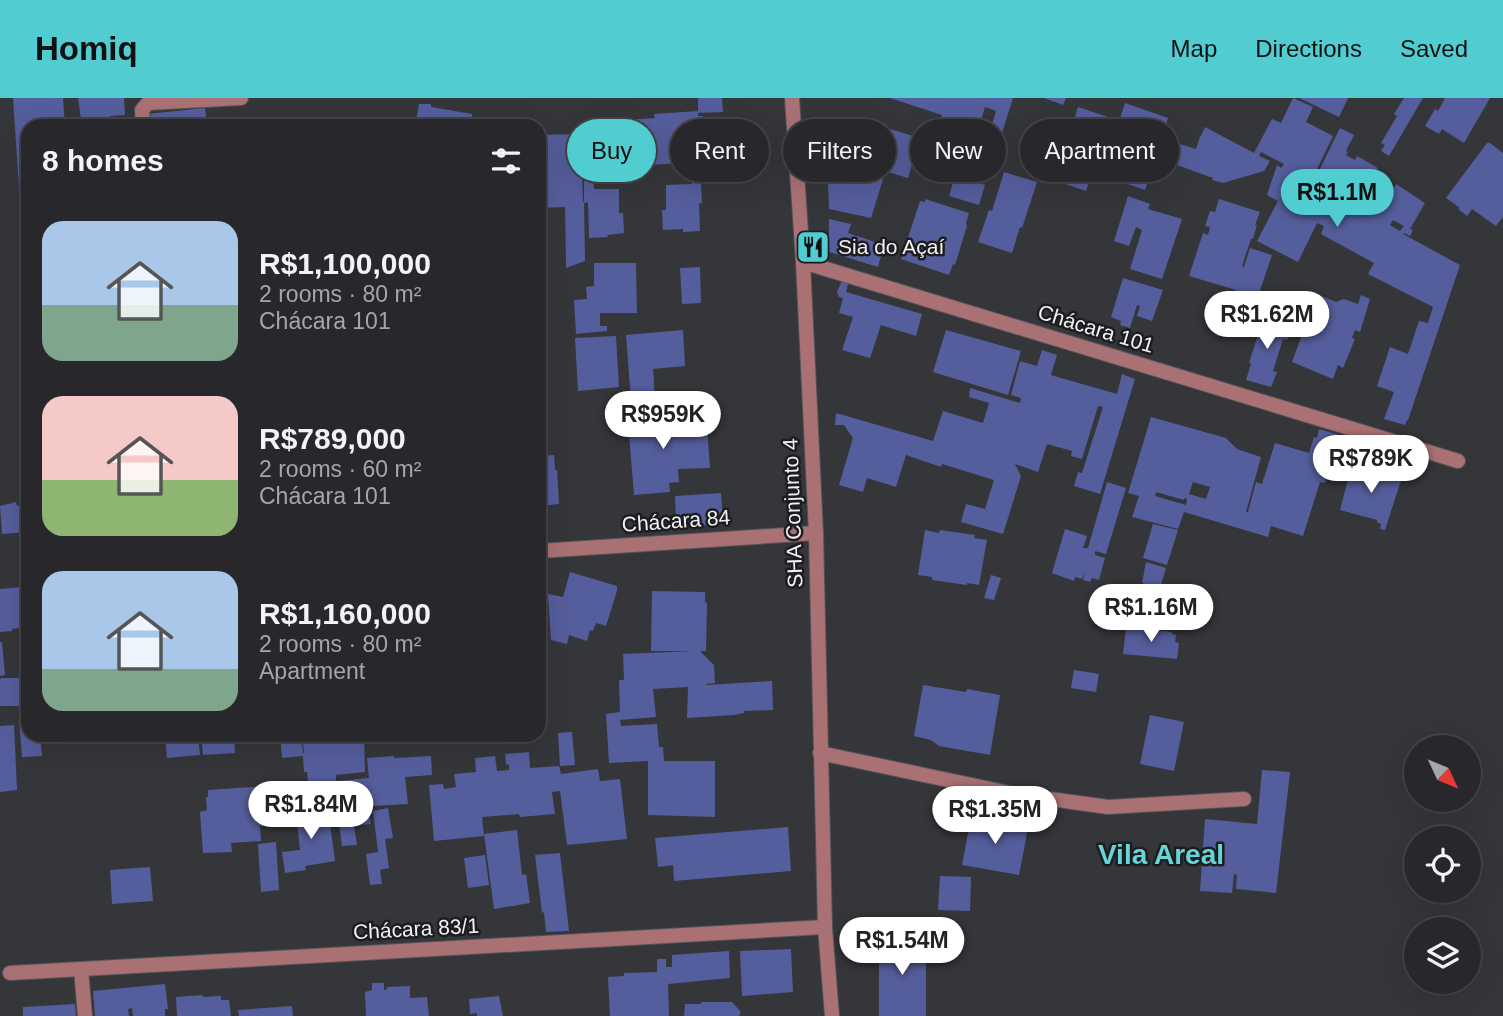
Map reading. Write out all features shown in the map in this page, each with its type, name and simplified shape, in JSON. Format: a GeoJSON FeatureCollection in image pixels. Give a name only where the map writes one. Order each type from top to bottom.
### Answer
{"type":"FeatureCollection","features":[{"type":"Feature","properties":{"kind":"street"},"geometry":{"type":"LineString","coordinates":[[143,119],[142,110],[148,103],[241,98]]}},
{"type":"Feature","properties":{"kind":"street","name":"SHA Conjunto 4"},"geometry":{"type":"LineString","coordinates":[[792,98],[816,533],[825,927],[832,1016]]}},
{"type":"Feature","properties":{"kind":"street","name":"Chácara 101"},"geometry":{"type":"LineString","coordinates":[[803,262],[1458,461]]}},
{"type":"Feature","properties":{"kind":"street","name":"Chácara 84"},"geometry":{"type":"LineString","coordinates":[[546,551],[816,533]]}},
{"type":"Feature","properties":{"kind":"street"},"geometry":{"type":"LineString","coordinates":[[820,753],[1014,794],[1108,807],[1244,799]]}},
{"type":"Feature","properties":{"kind":"street","name":"Chácara 83/1"},"geometry":{"type":"LineString","coordinates":[[10,973],[825,927]]}},
{"type":"Feature","properties":{"kind":"street"},"geometry":{"type":"LineString","coordinates":[[81,969],[85,1016]]}},
{"type":"Feature","properties":{"kind":"building"},"geometry":{"type":"Polygon","coordinates":[[[13,98],[63,98],[64,119],[21,119],[21,218],[13,98]]]}},
{"type":"Feature","properties":{"kind":"building"},"geometry":{"type":"Polygon","coordinates":[[[78,98],[124,98],[125,115],[110,116],[110,119],[81,119],[78,98]]]}},
{"type":"Feature","properties":{"kind":"building"},"geometry":{"type":"Polygon","coordinates":[[[698,98],[722,98],[723,112],[698,113],[698,98]]]}},
{"type":"Feature","properties":{"kind":"building"},"geometry":{"type":"Polygon","coordinates":[[[890,98],[1013,98],[1006,120],[994,119],[996,111],[985,107],[981,119],[941,119],[942,115],[890,98]]]}},
{"type":"Feature","properties":{"kind":"building"},"geometry":{"type":"Polygon","coordinates":[[[1044,98],[1066,98],[1063,105],[1044,98]]]}},
{"type":"Feature","properties":{"kind":"building"},"geometry":{"type":"Polygon","coordinates":[[[1293,98],[1313,107],[1306,122],[1333,136],[1316,171],[1312,169],[1307,181],[1357,211],[1372,186],[1389,196],[1396,184],[1425,203],[1410,229],[1413,230],[1410,236],[1403,234],[1460,265],[1405,425],[1384,419],[1394,392],[1377,386],[1390,347],[1408,354],[1419,321],[1428,323],[1433,307],[1368,274],[1374,263],[1321,234],[1324,226],[1317,223],[1298,262],[1257,241],[1278,201],[1267,195],[1277,165],[1281,168],[1284,164],[1261,152],[1259,156],[1270,161],[1264,171],[1223,183],[1179,166],[1179,144],[1196,149],[1205,127],[1254,153],[1272,119],[1281,123],[1293,98]],[[1393,220],[1390,225],[1400,231],[1404,226],[1393,220]]]}},
{"type":"Feature","properties":{"kind":"building"},"geometry":{"type":"Polygon","coordinates":[[[1299,98],[1348,98],[1339,117],[1299,98]]]}},
{"type":"Feature","properties":{"kind":"building"},"geometry":{"type":"Polygon","coordinates":[[[1404,98],[1423,98],[1389,156],[1381,151],[1385,145],[1381,143],[1404,98]]]}},
{"type":"Feature","properties":{"kind":"building"},"geometry":{"type":"Polygon","coordinates":[[[1445,98],[1490,98],[1464,143],[1442,129],[1439,134],[1425,126],[1445,98]]]}},
{"type":"Feature","properties":{"kind":"building"},"geometry":{"type":"Polygon","coordinates":[[[1125,103],[1168,118],[1168,119],[1120,119],[1125,103]]]}},
{"type":"Feature","properties":{"kind":"building"},"geometry":{"type":"Polygon","coordinates":[[[419,104],[431,104],[431,107],[472,114],[472,119],[416,119],[419,104]]]}},
{"type":"Feature","properties":{"kind":"building"},"geometry":{"type":"Polygon","coordinates":[[[1078,107],[1111,118],[1111,119],[1074,119],[1078,107]]]}},
{"type":"Feature","properties":{"kind":"building"},"geometry":{"type":"Polygon","coordinates":[[[205,108],[206,119],[147,119],[147,114],[205,108]]]}},
{"type":"Feature","properties":{"kind":"building"},"geometry":{"type":"Polygon","coordinates":[[[698,111],[698,116],[703,116],[703,119],[670,119],[670,164],[656,165],[656,119],[640,119],[655,118],[654,114],[698,111]]]}},
{"type":"Feature","properties":{"kind":"building"},"geometry":{"type":"Polygon","coordinates":[[[1340,128],[1354,135],[1346,155],[1355,160],[1357,156],[1378,168],[1358,204],[1314,181],[1340,128]]]}},
{"type":"Feature","properties":{"kind":"building"},"geometry":{"type":"Polygon","coordinates":[[[896,131],[910,135],[908,178],[896,174],[896,131]]]}},
{"type":"Feature","properties":{"kind":"building"},"geometry":{"type":"Polygon","coordinates":[[[567,134],[567,182],[582,182],[583,202],[584,182],[594,182],[594,189],[619,189],[619,213],[623,213],[624,233],[589,238],[588,202],[584,203],[585,261],[566,268],[565,207],[546,208],[546,135],[567,134]]]}},
{"type":"Feature","properties":{"kind":"building"},"geometry":{"type":"Polygon","coordinates":[[[1487,143],[1503,153],[1503,217],[1496,226],[1472,209],[1467,216],[1446,198],[1487,143]]]}},
{"type":"Feature","properties":{"kind":"building"},"geometry":{"type":"Polygon","coordinates":[[[1006,173],[1020,177],[1020,182],[1037,182],[1012,253],[978,242],[989,210],[992,211],[1001,182],[1006,182],[1006,173]]]}},
{"type":"Feature","properties":{"kind":"building"},"geometry":{"type":"Polygon","coordinates":[[[701,182],[700,231],[663,230],[662,210],[666,210],[666,185],[701,182]]]}},
{"type":"Feature","properties":{"kind":"building"},"geometry":{"type":"Polygon","coordinates":[[[828,182],[882,182],[871,218],[829,209],[828,182]]]}},
{"type":"Feature","properties":{"kind":"building"},"geometry":{"type":"Polygon","coordinates":[[[953,182],[985,185],[979,205],[949,196],[953,182]]]}},
{"type":"Feature","properties":{"kind":"building"},"geometry":{"type":"Polygon","coordinates":[[[1060,182],[1089,182],[1086,191],[1060,182]]]}},
{"type":"Feature","properties":{"kind":"building"},"geometry":{"type":"Polygon","coordinates":[[[1122,182],[1148,182],[1145,190],[1122,182]]]}},
{"type":"Feature","properties":{"kind":"building"},"geometry":{"type":"Polygon","coordinates":[[[1128,196],[1150,204],[1148,209],[1182,219],[1162,279],[1130,269],[1142,230],[1136,227],[1129,246],[1114,241],[1128,196]]]}},
{"type":"Feature","properties":{"kind":"building"},"geometry":{"type":"Polygon","coordinates":[[[925,199],[969,213],[955,265],[953,264],[949,275],[901,259],[920,201],[925,202],[925,199]]]}},
{"type":"Feature","properties":{"kind":"building"},"geometry":{"type":"Polygon","coordinates":[[[1219,199],[1260,212],[1242,266],[1244,267],[1250,248],[1272,255],[1250,320],[1238,316],[1236,323],[1227,320],[1236,290],[1189,276],[1203,233],[1208,235],[1210,227],[1205,226],[1210,211],[1215,212],[1219,199]]]}},
{"type":"Feature","properties":{"kind":"building"},"geometry":{"type":"Polygon","coordinates":[[[829,219],[851,224],[848,233],[884,245],[878,267],[829,252],[829,219]]]}},
{"type":"Feature","properties":{"kind":"building"},"geometry":{"type":"Polygon","coordinates":[[[594,263],[636,263],[637,313],[600,313],[600,326],[607,326],[607,331],[576,334],[574,300],[587,299],[586,287],[594,286],[594,263]]]}},
{"type":"Feature","properties":{"kind":"building"},"geometry":{"type":"Polygon","coordinates":[[[700,267],[701,303],[682,304],[680,268],[700,267]]]}},
{"type":"Feature","properties":{"kind":"building"},"geometry":{"type":"Polygon","coordinates":[[[843,278],[849,280],[846,292],[922,314],[916,336],[881,325],[870,358],[842,350],[853,317],[839,313],[843,298],[839,297],[837,292],[843,278]]]}},
{"type":"Feature","properties":{"kind":"building"},"geometry":{"type":"Polygon","coordinates":[[[1123,278],[1163,290],[1152,321],[1137,316],[1140,306],[1137,305],[1130,328],[1120,325],[1121,321],[1111,317],[1123,278]]]}},
{"type":"Feature","properties":{"kind":"building"},"geometry":{"type":"Polygon","coordinates":[[[1317,294],[1336,302],[1344,299],[1358,304],[1361,295],[1370,299],[1360,332],[1355,330],[1352,338],[1355,339],[1343,368],[1338,365],[1333,379],[1292,362],[1317,294]]]}},
{"type":"Feature","properties":{"kind":"building"},"geometry":{"type":"Polygon","coordinates":[[[1264,316],[1291,327],[1287,340],[1283,339],[1273,371],[1277,372],[1271,387],[1246,380],[1264,316]]]}},
{"type":"Feature","properties":{"kind":"building"},"geometry":{"type":"Polygon","coordinates":[[[683,330],[685,366],[653,369],[655,398],[631,400],[626,335],[683,330]]]}},
{"type":"Feature","properties":{"kind":"building"},"geometry":{"type":"Polygon","coordinates":[[[946,330],[1021,351],[1008,395],[933,372],[946,330]]]}},
{"type":"Feature","properties":{"kind":"building"},"geometry":{"type":"Polygon","coordinates":[[[616,336],[619,387],[578,391],[575,338],[616,336]]]}},
{"type":"Feature","properties":{"kind":"building"},"geometry":{"type":"Polygon","coordinates":[[[1042,350],[1057,355],[1051,375],[1054,376],[1117,394],[1122,374],[1135,379],[1100,494],[1074,486],[1078,472],[1082,473],[1103,407],[1098,406],[1082,459],[1071,456],[1072,451],[1047,444],[1038,472],[1015,464],[1021,476],[1003,534],[961,522],[966,504],[985,509],[994,480],[942,464],[941,467],[906,455],[896,487],[867,478],[863,492],[839,485],[853,438],[844,425],[835,425],[836,413],[933,441],[943,411],[983,423],[989,403],[969,397],[970,388],[1020,403],[1021,398],[1011,395],[1020,361],[1037,366],[1042,350]]]}},
{"type":"Feature","properties":{"kind":"building"},"geometry":{"type":"Polygon","coordinates":[[[662,408],[663,428],[707,426],[710,468],[678,469],[679,482],[669,483],[670,492],[634,495],[627,410],[662,408]]]}},
{"type":"Feature","properties":{"kind":"building"},"geometry":{"type":"Polygon","coordinates":[[[1151,417],[1226,438],[1237,449],[1261,457],[1246,512],[1256,482],[1262,484],[1275,443],[1309,453],[1319,429],[1339,435],[1325,483],[1320,482],[1303,536],[1271,526],[1268,537],[1184,512],[1178,529],[1132,517],[1139,496],[1128,493],[1151,417]],[[1193,482],[1189,494],[1206,499],[1210,487],[1193,482]],[[1156,492],[1155,496],[1186,505],[1187,499],[1156,492]]]}},
{"type":"Feature","properties":{"kind":"building"},"geometry":{"type":"Polygon","coordinates":[[[554,455],[559,504],[546,505],[546,456],[554,455]]]}},
{"type":"Feature","properties":{"kind":"building"},"geometry":{"type":"Polygon","coordinates":[[[1351,467],[1384,476],[1385,469],[1403,474],[1385,530],[1380,529],[1381,524],[1377,520],[1340,510],[1351,467]]]}},
{"type":"Feature","properties":{"kind":"building"},"geometry":{"type":"Polygon","coordinates":[[[1107,482],[1126,488],[1106,554],[1095,551],[1095,555],[1105,558],[1099,580],[1083,580],[1085,571],[1082,579],[1075,577],[1074,581],[1052,573],[1065,529],[1087,536],[1083,548],[1088,548],[1107,482]]]}},
{"type":"Feature","properties":{"kind":"building"},"geometry":{"type":"Polygon","coordinates":[[[721,493],[723,524],[669,527],[668,519],[676,518],[675,496],[721,493]]]}},
{"type":"Feature","properties":{"kind":"building"},"geometry":{"type":"Polygon","coordinates":[[[16,502],[17,506],[21,505],[21,533],[2,534],[0,506],[16,502]]]}},
{"type":"Feature","properties":{"kind":"building"},"geometry":{"type":"Polygon","coordinates":[[[1153,524],[1178,530],[1167,565],[1143,558],[1153,524]]]}},
{"type":"Feature","properties":{"kind":"building"},"geometry":{"type":"Polygon","coordinates":[[[925,530],[975,535],[974,538],[987,540],[979,585],[932,580],[932,577],[918,575],[925,530]]]}},
{"type":"Feature","properties":{"kind":"building"},"geometry":{"type":"Polygon","coordinates":[[[1146,562],[1166,568],[1160,588],[1142,583],[1146,562]]]}},
{"type":"Feature","properties":{"kind":"building"},"geometry":{"type":"Polygon","coordinates":[[[570,572],[617,586],[617,591],[606,626],[596,623],[593,631],[590,630],[587,641],[569,635],[567,644],[551,640],[548,594],[563,597],[570,572]]]}},
{"type":"Feature","properties":{"kind":"building"},"geometry":{"type":"Polygon","coordinates":[[[991,575],[1001,578],[994,600],[984,598],[991,575]]]}},
{"type":"Feature","properties":{"kind":"building"},"geometry":{"type":"Polygon","coordinates":[[[21,587],[21,628],[0,632],[0,589],[21,587]]]}},
{"type":"Feature","properties":{"kind":"building"},"geometry":{"type":"Polygon","coordinates":[[[652,591],[705,592],[706,651],[700,651],[714,665],[715,683],[706,685],[772,681],[773,710],[687,718],[688,687],[653,689],[656,717],[620,720],[621,726],[657,724],[659,747],[663,747],[664,761],[715,761],[715,817],[648,815],[648,761],[609,763],[606,714],[620,712],[619,680],[624,680],[623,654],[694,651],[651,651],[652,591]]]}},
{"type":"Feature","properties":{"kind":"building"},"geometry":{"type":"Polygon","coordinates":[[[1126,628],[1172,632],[1176,635],[1175,642],[1179,643],[1177,659],[1123,654],[1126,628]]]}},
{"type":"Feature","properties":{"kind":"building"},"geometry":{"type":"Polygon","coordinates":[[[0,642],[5,675],[0,676],[0,642]]]}},
{"type":"Feature","properties":{"kind":"building"},"geometry":{"type":"Polygon","coordinates":[[[1074,670],[1099,674],[1096,692],[1071,688],[1074,670]]]}},
{"type":"Feature","properties":{"kind":"building"},"geometry":{"type":"Polygon","coordinates":[[[21,678],[21,706],[0,706],[0,679],[21,678]]]}},
{"type":"Feature","properties":{"kind":"building"},"geometry":{"type":"Polygon","coordinates":[[[923,685],[1000,695],[990,755],[939,746],[931,740],[914,736],[923,685]]]}},
{"type":"Feature","properties":{"kind":"building"},"geometry":{"type":"Polygon","coordinates":[[[1150,715],[1184,722],[1174,771],[1140,764],[1150,715]]]}},
{"type":"Feature","properties":{"kind":"building"},"geometry":{"type":"Polygon","coordinates":[[[19,719],[21,742],[41,742],[42,756],[22,757],[19,719]]]}},
{"type":"Feature","properties":{"kind":"building"},"geometry":{"type":"Polygon","coordinates":[[[14,725],[17,790],[0,792],[0,726],[14,725]]]}},
{"type":"Feature","properties":{"kind":"building"},"geometry":{"type":"Polygon","coordinates":[[[572,732],[575,765],[560,766],[558,733],[572,732]]]}},
{"type":"Feature","properties":{"kind":"building"},"geometry":{"type":"Polygon","coordinates":[[[166,742],[199,742],[200,755],[167,758],[166,742]]]}},
{"type":"Feature","properties":{"kind":"building"},"geometry":{"type":"Polygon","coordinates":[[[202,742],[234,742],[235,753],[203,755],[202,742]]]}},
{"type":"Feature","properties":{"kind":"building"},"geometry":{"type":"Polygon","coordinates":[[[281,742],[302,742],[304,753],[303,742],[364,742],[365,772],[336,775],[336,781],[369,778],[367,758],[394,756],[431,756],[432,775],[405,777],[408,804],[372,806],[372,809],[368,810],[371,824],[354,826],[357,845],[342,846],[337,809],[333,809],[332,802],[274,806],[274,800],[268,801],[270,826],[260,826],[261,841],[231,843],[232,852],[203,853],[200,812],[207,810],[208,790],[308,783],[303,756],[282,758],[281,742]]]}},
{"type":"Feature","properties":{"kind":"building"},"geometry":{"type":"Polygon","coordinates":[[[529,752],[530,768],[559,766],[561,774],[598,769],[600,781],[620,779],[627,839],[567,845],[560,791],[552,792],[555,814],[482,817],[484,836],[434,841],[429,785],[443,784],[444,789],[456,787],[454,774],[476,772],[475,758],[495,756],[497,771],[509,770],[505,754],[529,752]]]}},
{"type":"Feature","properties":{"kind":"building"},"geometry":{"type":"Polygon","coordinates":[[[1262,770],[1290,772],[1276,893],[1236,889],[1237,875],[1234,874],[1232,893],[1200,891],[1205,819],[1257,824],[1262,770]]]}},
{"type":"Feature","properties":{"kind":"building"},"geometry":{"type":"Polygon","coordinates":[[[328,808],[335,861],[305,866],[306,870],[285,873],[282,852],[300,850],[296,812],[328,808]]]}},
{"type":"Feature","properties":{"kind":"building"},"geometry":{"type":"Polygon","coordinates":[[[388,808],[393,838],[385,839],[389,868],[380,870],[382,884],[370,885],[366,854],[378,852],[373,811],[388,808]]]}},
{"type":"Feature","properties":{"kind":"building"},"geometry":{"type":"Polygon","coordinates":[[[971,817],[1028,828],[1019,875],[962,865],[971,817]]]}},
{"type":"Feature","properties":{"kind":"building"},"geometry":{"type":"Polygon","coordinates":[[[788,827],[791,871],[674,881],[673,865],[658,867],[655,838],[788,827]]]}},
{"type":"Feature","properties":{"kind":"building"},"geometry":{"type":"Polygon","coordinates":[[[517,830],[522,875],[526,874],[530,903],[494,909],[484,834],[517,830]]]}},
{"type":"Feature","properties":{"kind":"building"},"geometry":{"type":"Polygon","coordinates":[[[276,842],[279,890],[261,892],[258,844],[276,842]]]}},
{"type":"Feature","properties":{"kind":"building"},"geometry":{"type":"Polygon","coordinates":[[[560,853],[569,931],[546,932],[535,855],[560,853]]]}},
{"type":"Feature","properties":{"kind":"building"},"geometry":{"type":"Polygon","coordinates":[[[485,855],[489,885],[468,888],[464,858],[485,855]]]}},
{"type":"Feature","properties":{"kind":"building"},"geometry":{"type":"Polygon","coordinates":[[[150,867],[153,901],[112,904],[110,870],[150,867]]]}},
{"type":"Feature","properties":{"kind":"building"},"geometry":{"type":"Polygon","coordinates":[[[940,876],[971,877],[970,911],[938,910],[940,876]]]}},
{"type":"Feature","properties":{"kind":"building"},"geometry":{"type":"Polygon","coordinates":[[[879,938],[926,939],[926,1016],[879,1016],[879,938]]]}},
{"type":"Feature","properties":{"kind":"building"},"geometry":{"type":"Polygon","coordinates":[[[791,949],[793,992],[742,996],[740,951],[791,949]]]}},
{"type":"Feature","properties":{"kind":"building"},"geometry":{"type":"Polygon","coordinates":[[[729,951],[730,978],[668,984],[669,1016],[610,1016],[608,977],[624,976],[624,973],[657,972],[657,959],[666,959],[666,967],[672,967],[672,955],[729,951]]]}},
{"type":"Feature","properties":{"kind":"building"},"geometry":{"type":"Polygon","coordinates":[[[372,983],[384,983],[384,990],[387,987],[410,986],[410,998],[427,997],[429,1016],[366,1016],[365,992],[372,990],[372,983]]]}},
{"type":"Feature","properties":{"kind":"building"},"geometry":{"type":"Polygon","coordinates":[[[165,984],[168,1009],[165,1009],[165,1016],[133,1016],[132,1008],[128,1009],[129,1016],[95,1016],[93,991],[165,984]]]}},
{"type":"Feature","properties":{"kind":"building"},"geometry":{"type":"Polygon","coordinates":[[[221,996],[221,1000],[229,1000],[231,1016],[177,1016],[176,997],[221,996]]]}},
{"type":"Feature","properties":{"kind":"building"},"geometry":{"type":"Polygon","coordinates":[[[499,996],[503,1016],[470,1014],[469,999],[499,996]]]}},
{"type":"Feature","properties":{"kind":"building"},"geometry":{"type":"Polygon","coordinates":[[[732,1002],[741,1012],[739,1016],[684,1016],[685,1004],[732,1002]]]}},
{"type":"Feature","properties":{"kind":"building"},"geometry":{"type":"Polygon","coordinates":[[[75,1004],[76,1016],[23,1016],[23,1007],[75,1004]]]}},
{"type":"Feature","properties":{"kind":"building"},"geometry":{"type":"Polygon","coordinates":[[[292,1006],[293,1016],[239,1016],[238,1010],[292,1006]]]}},
{"type":"Feature","properties":{"kind":"place","name":"Sia do Açaí"},"geometry":{"type":"Point","coordinates":[813,247]}},
{"type":"Feature","properties":{"kind":"district","name":"Vila Areal"},"geometry":{"type":"Point","coordinates":[1161,854]}}]}
